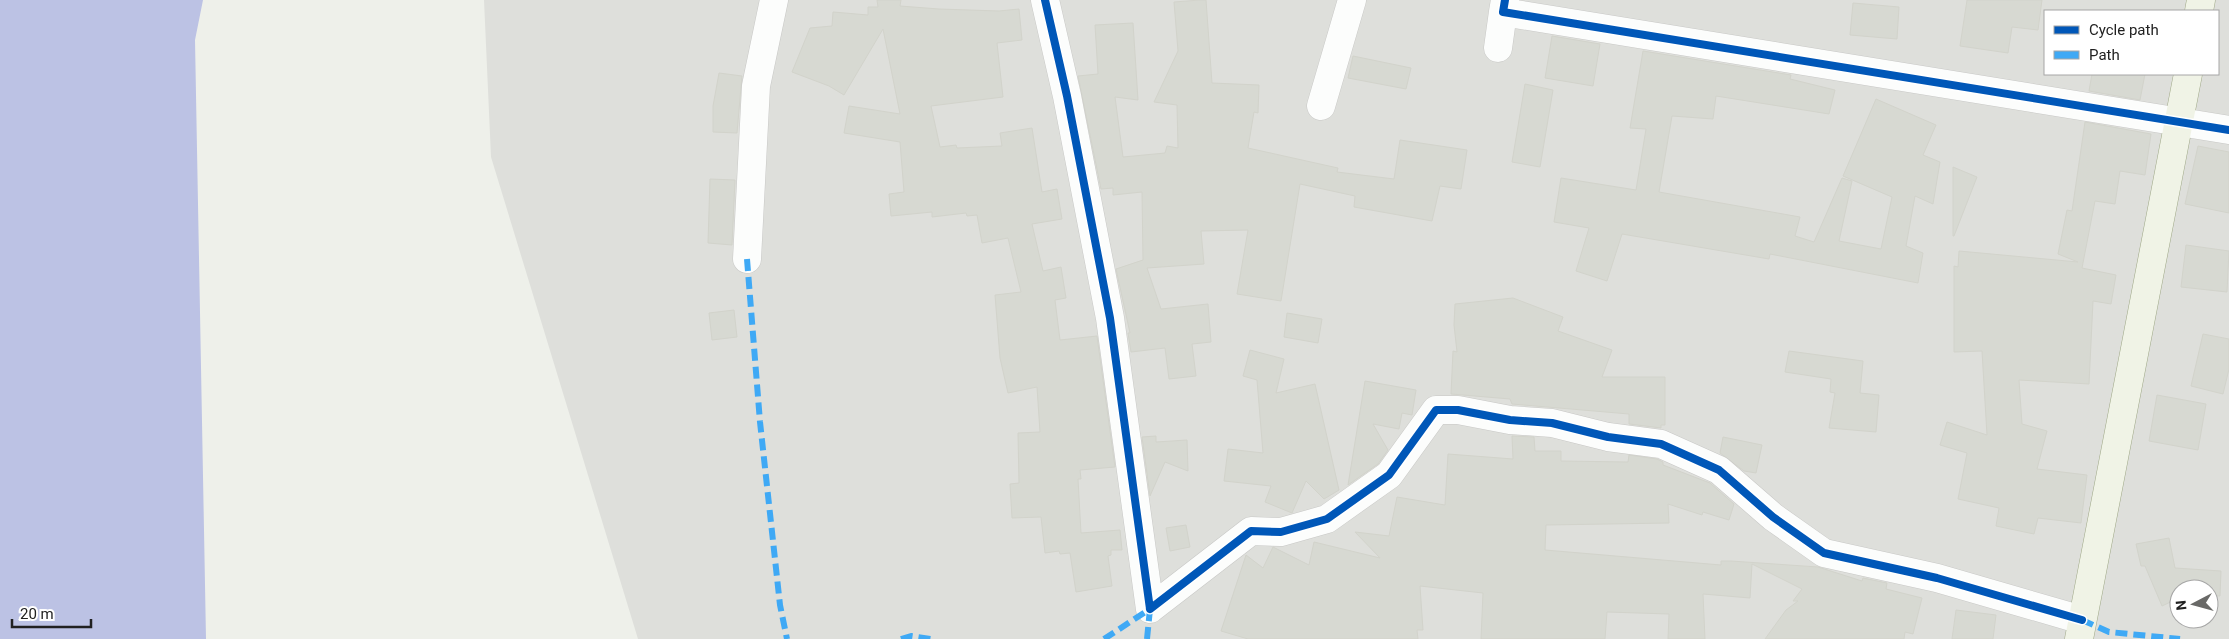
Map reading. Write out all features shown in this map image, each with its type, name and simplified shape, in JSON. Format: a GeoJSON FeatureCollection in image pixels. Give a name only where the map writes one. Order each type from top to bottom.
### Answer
{"type":"FeatureCollection","features":[{"type":"Feature","properties":{"kind":"main road"},"geometry":{"type":"LineString","coordinates":[[2081,629],[2188,75]]}},
{"type":"Feature","properties":{"kind":"street"},"geometry":{"type":"LineString","coordinates":[[748,259],[756,86],[774,0]]}},
{"type":"Feature","properties":{"kind":"street"},"geometry":{"type":"LineString","coordinates":[[1045,0],[1067,96],[1110,318],[1150,609],[1251,531],[1281,532],[1328,519],[1389,475],[1436,410],[1458,410],[1510,420],[1552,423],[1608,437],[1662,444],[1719,470],[1773,517],[1824,553],[1937,578],[2081,629]]}},
{"type":"Feature","properties":{"kind":"street"},"geometry":{"type":"LineString","coordinates":[[1321,106],[1352,0]]}},
{"type":"Feature","properties":{"kind":"street"},"geometry":{"type":"LineString","coordinates":[[1498,48],[1504,6],[2229,130]]}},
{"type":"Feature","properties":{"kind":"shaded area"},"geometry":{"type":"Polygon","coordinates":[[[484,0],[2229,0],[2229,639],[638,639],[491,157],[484,0]]]}},
{"type":"Feature","properties":{"kind":"water"},"geometry":{"type":"Polygon","coordinates":[[[0,0],[203,0],[195,40],[206,639],[0,639],[0,0]]]}},
{"type":"Feature","properties":{"kind":"building"},"geometry":{"type":"Polygon","coordinates":[[[877,0],[901,0],[900,6],[939,9],[999,11],[1019,9],[1022,40],[997,43],[1003,97],[931,106],[940,147],[956,145],[957,148],[1002,146],[1000,133],[1032,128],[1042,192],[1057,189],[1062,219],[1032,224],[1043,271],[1061,267],[1066,298],[1055,300],[1060,340],[1097,336],[1115,467],[1080,470],[1081,479],[1078,479],[1081,533],[1120,530],[1122,550],[1111,550],[1111,555],[1108,556],[1112,586],[1076,592],[1070,553],[1060,554],[1059,551],[1045,553],[1041,517],[1012,518],[1010,484],[1019,483],[1018,433],[1040,432],[1037,387],[1008,393],[1000,358],[995,295],[1021,292],[1008,238],[982,243],[977,215],[967,216],[966,213],[932,217],[932,212],[891,216],[889,194],[904,192],[900,142],[844,133],[849,106],[900,114],[883,29],[844,95],[829,86],[792,72],[810,28],[832,26],[833,12],[868,15],[868,7],[878,7],[877,0]]]}},
{"type":"Feature","properties":{"kind":"building"},"geometry":{"type":"Polygon","coordinates":[[[1206,0],[1212,83],[1259,85],[1258,113],[1254,112],[1248,148],[1338,168],[1337,172],[1394,179],[1400,140],[1467,150],[1461,189],[1440,186],[1432,221],[1354,207],[1355,196],[1300,184],[1281,301],[1237,294],[1248,230],[1201,231],[1204,264],[1147,268],[1161,309],[1208,304],[1211,342],[1192,344],[1196,376],[1169,379],[1165,348],[1131,352],[1128,333],[1130,333],[1116,269],[1143,260],[1142,192],[1113,195],[1113,188],[1101,189],[1078,76],[1098,74],[1095,25],[1133,23],[1138,100],[1115,97],[1123,157],[1165,153],[1167,146],[1178,148],[1177,105],[1154,102],[1178,51],[1174,2],[1206,0]]]}},
{"type":"Feature","properties":{"kind":"building"},"geometry":{"type":"Polygon","coordinates":[[[1967,0],[2042,0],[2038,30],[2012,27],[2008,53],[1960,46],[1967,0]]]}},
{"type":"Feature","properties":{"kind":"building"},"geometry":{"type":"Polygon","coordinates":[[[1853,3],[1899,7],[1897,39],[1850,35],[1853,3]]]}},
{"type":"Feature","properties":{"kind":"building"},"geometry":{"type":"Polygon","coordinates":[[[1552,36],[1600,44],[1593,86],[1545,78],[1552,36]]]}},
{"type":"Feature","properties":{"kind":"building"},"geometry":{"type":"Polygon","coordinates":[[[1643,51],[1791,75],[1790,79],[1835,90],[1829,114],[1716,96],[1713,119],[1672,116],[1659,192],[1800,217],[1795,236],[1814,242],[1842,178],[1852,181],[1839,241],[1881,249],[1892,197],[1843,176],[1876,99],[1936,125],[1923,155],[1940,162],[1933,204],[1915,196],[1906,246],[1923,253],[1918,283],[1770,254],[1769,259],[1622,234],[1607,281],[1576,271],[1589,228],[1554,222],[1561,178],[1636,190],[1646,129],[1630,128],[1643,51]]]}},
{"type":"Feature","properties":{"kind":"building"},"geometry":{"type":"Polygon","coordinates":[[[1353,56],[1411,68],[1406,89],[1348,78],[1353,56]]]}},
{"type":"Feature","properties":{"kind":"building"},"geometry":{"type":"Polygon","coordinates":[[[719,73],[742,76],[737,133],[713,132],[713,106],[719,73]]]}},
{"type":"Feature","properties":{"kind":"building"},"geometry":{"type":"Polygon","coordinates":[[[2092,75],[2145,75],[2140,100],[2089,91],[2092,75]]]}},
{"type":"Feature","properties":{"kind":"building"},"geometry":{"type":"Polygon","coordinates":[[[1525,84],[1553,90],[1540,167],[1512,162],[1525,84]]]}},
{"type":"Feature","properties":{"kind":"building"},"geometry":{"type":"Polygon","coordinates":[[[2085,122],[2151,134],[2145,175],[2120,171],[2115,204],[2095,201],[2082,268],[2116,275],[2111,304],[2093,301],[2089,384],[2019,380],[2022,424],[2047,431],[2037,469],[2087,475],[2081,523],[2038,518],[2034,534],[1996,526],[1999,508],[1958,499],[1967,453],[1940,445],[1947,422],[1987,435],[1982,351],[1954,352],[1954,266],[1958,267],[1959,251],[2078,262],[2058,254],[2067,210],[2072,211],[2085,122]]]}},
{"type":"Feature","properties":{"kind":"building"},"geometry":{"type":"Polygon","coordinates":[[[2198,146],[2229,152],[2229,213],[2185,204],[2198,146]]]}},
{"type":"Feature","properties":{"kind":"building"},"geometry":{"type":"Polygon","coordinates":[[[1953,167],[1977,177],[1954,236],[1953,236],[1953,167]]]}},
{"type":"Feature","properties":{"kind":"building"},"geometry":{"type":"Polygon","coordinates":[[[710,179],[735,180],[732,245],[708,243],[710,179]]]}},
{"type":"Feature","properties":{"kind":"building"},"geometry":{"type":"Polygon","coordinates":[[[2186,245],[2229,251],[2227,292],[2181,287],[2186,245]]]}},
{"type":"Feature","properties":{"kind":"building"},"geometry":{"type":"Polygon","coordinates":[[[1513,298],[1563,317],[1558,331],[1612,350],[1602,377],[1665,377],[1665,425],[1661,425],[1661,428],[1629,424],[1629,414],[1512,404],[1510,399],[1451,394],[1453,351],[1457,352],[1454,325],[1455,304],[1513,298]]]}},
{"type":"Feature","properties":{"kind":"building"},"geometry":{"type":"Polygon","coordinates":[[[734,310],[737,337],[712,340],[709,313],[734,310]]]}},
{"type":"Feature","properties":{"kind":"building"},"geometry":{"type":"Polygon","coordinates":[[[1287,313],[1322,319],[1318,343],[1284,337],[1287,313]]]}},
{"type":"Feature","properties":{"kind":"building"},"geometry":{"type":"Polygon","coordinates":[[[2203,334],[2229,339],[2229,369],[2223,394],[2191,386],[2203,334]]]}},
{"type":"Feature","properties":{"kind":"building"},"geometry":{"type":"Polygon","coordinates":[[[1250,350],[1284,359],[1276,393],[1315,384],[1339,490],[1324,499],[1306,481],[1292,513],[1265,502],[1271,486],[1224,481],[1228,449],[1263,453],[1257,380],[1243,376],[1250,350]]]}},
{"type":"Feature","properties":{"kind":"building"},"geometry":{"type":"Polygon","coordinates":[[[1789,351],[1863,361],[1860,393],[1879,395],[1876,432],[1829,428],[1835,393],[1830,392],[1831,379],[1785,372],[1789,351]]]}},
{"type":"Feature","properties":{"kind":"building"},"geometry":{"type":"Polygon","coordinates":[[[1365,381],[1416,390],[1412,415],[1402,413],[1399,429],[1373,424],[1388,450],[1378,464],[1348,485],[1365,381]]]}},
{"type":"Feature","properties":{"kind":"building"},"geometry":{"type":"Polygon","coordinates":[[[2157,395],[2206,404],[2198,450],[2149,441],[2157,395]]]}},
{"type":"Feature","properties":{"kind":"building"},"geometry":{"type":"Polygon","coordinates":[[[1156,436],[1156,442],[1187,440],[1188,471],[1165,462],[1150,496],[1142,437],[1156,436]]]}},
{"type":"Feature","properties":{"kind":"building"},"geometry":{"type":"Polygon","coordinates":[[[1512,436],[1534,437],[1535,451],[1561,451],[1561,461],[1628,462],[1629,455],[1657,459],[1663,462],[1663,465],[1710,483],[1734,504],[1729,520],[1703,512],[1702,515],[1668,504],[1669,523],[1546,525],[1545,550],[1721,565],[1721,561],[1731,561],[1818,567],[1862,581],[1863,578],[1887,583],[1886,589],[1922,598],[1913,634],[1905,632],[1904,639],[1765,639],[1786,610],[1798,601],[1793,601],[1802,589],[1752,564],[1750,598],[1703,594],[1705,639],[1668,639],[1669,614],[1607,612],[1605,639],[1481,639],[1483,593],[1420,586],[1423,630],[1417,630],[1418,639],[1248,639],[1221,631],[1246,555],[1263,568],[1273,547],[1309,565],[1314,542],[1380,558],[1355,532],[1389,536],[1397,497],[1445,505],[1448,454],[1513,459],[1512,436]]]}},
{"type":"Feature","properties":{"kind":"building"},"geometry":{"type":"Polygon","coordinates":[[[1723,437],[1762,445],[1756,473],[1744,471],[1720,453],[1723,437]]]}},
{"type":"Feature","properties":{"kind":"building"},"geometry":{"type":"Polygon","coordinates":[[[1186,525],[1190,547],[1170,551],[1166,528],[1186,525]]]}},
{"type":"Feature","properties":{"kind":"building"},"geometry":{"type":"Polygon","coordinates":[[[2169,538],[2175,568],[2221,571],[2220,596],[2219,579],[2169,579],[2169,603],[2162,606],[2145,566],[2141,566],[2136,544],[2169,538]]]}},
{"type":"Feature","properties":{"kind":"building"},"geometry":{"type":"Polygon","coordinates":[[[1956,610],[1996,615],[1993,639],[1952,639],[1956,610]]]}},
{"type":"Feature","properties":{"kind":"marked path"},"geometry":{"type":"LineString","coordinates":[[747,259],[760,422],[780,605],[787,639]]}},
{"type":"Feature","properties":{"kind":"marked path"},"geometry":{"type":"LineString","coordinates":[[1104,639],[1150,609]]}},
{"type":"Feature","properties":{"kind":"marked path"},"geometry":{"type":"LineString","coordinates":[[1147,639],[1150,609]]}},
{"type":"Feature","properties":{"kind":"marked path"},"geometry":{"type":"LineString","coordinates":[[2082,620],[2109,632],[2180,639]]}},
{"type":"Feature","properties":{"kind":"marked path"},"geometry":{"type":"LineString","coordinates":[[901,639],[911,636],[931,639]]}},
{"type":"Feature","properties":{"kind":"cycle path"},"geometry":{"type":"LineString","coordinates":[[1045,0],[1067,96],[1110,318],[1150,609]]}},
{"type":"Feature","properties":{"kind":"cycle path"},"geometry":{"type":"LineString","coordinates":[[1505,0],[1503,12],[2229,130]]}},
{"type":"Feature","properties":{"kind":"cycle path"},"geometry":{"type":"LineString","coordinates":[[1150,609],[1251,531],[1281,532],[1327,519],[1389,475],[1436,410],[1458,410],[1510,420],[1552,423],[1608,437],[1661,444],[1719,470],[1773,517],[1824,553],[1937,578],[2082,620]]}}]}
